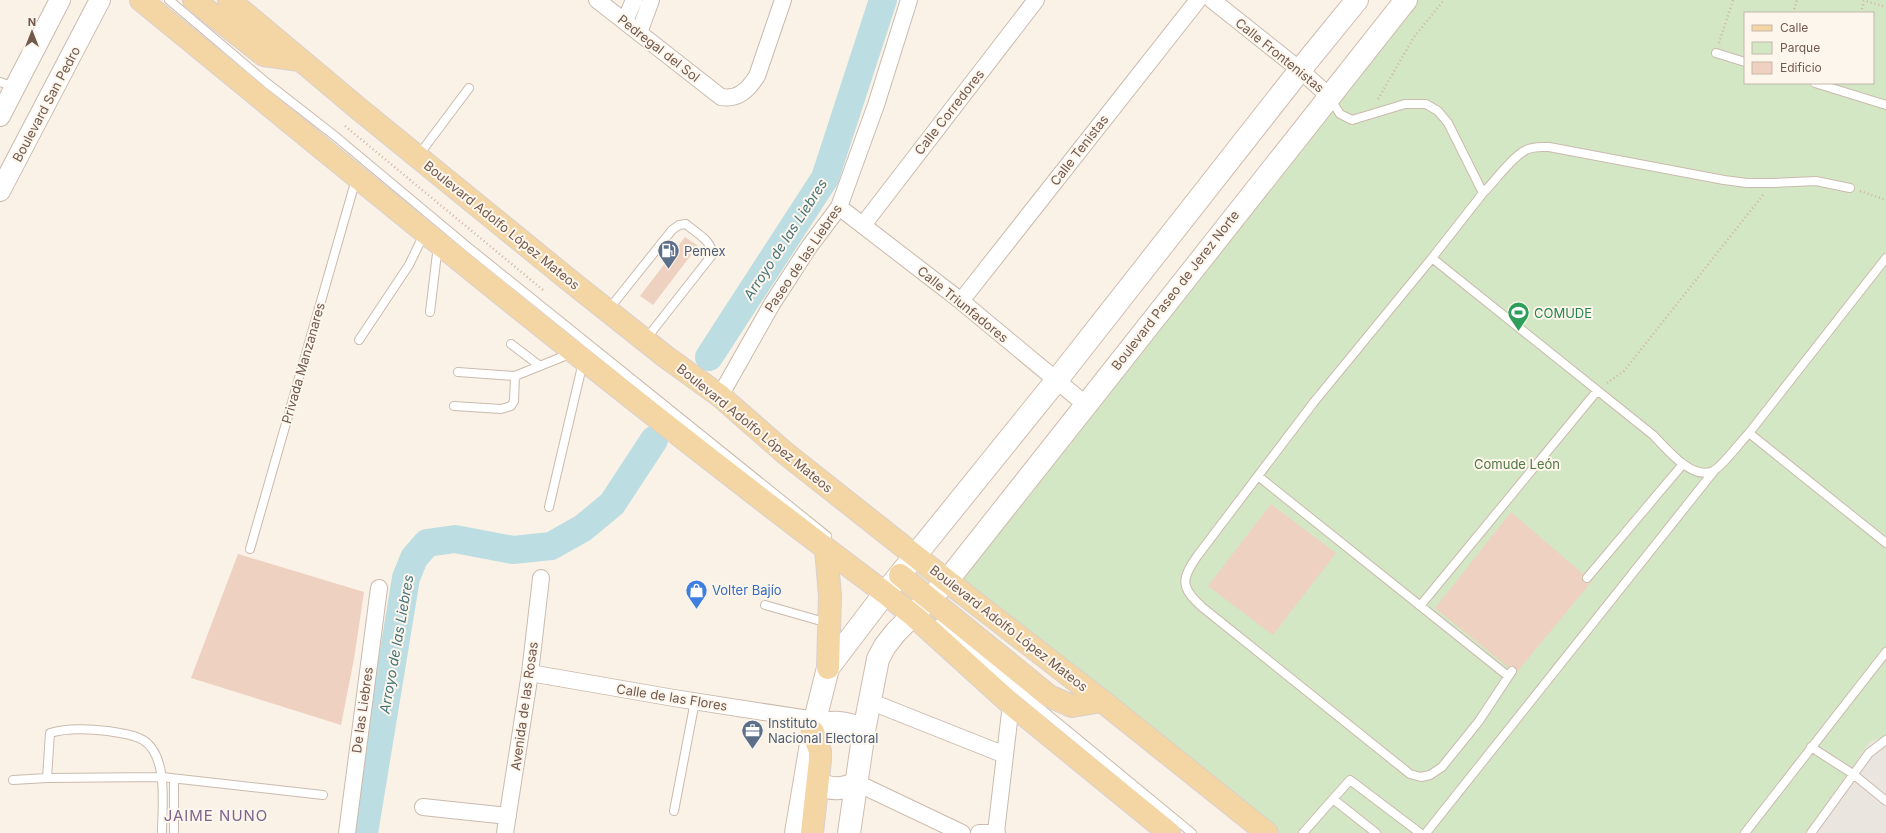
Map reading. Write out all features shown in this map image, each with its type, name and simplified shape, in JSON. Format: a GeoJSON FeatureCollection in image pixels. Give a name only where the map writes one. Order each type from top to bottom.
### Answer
{"type":"FeatureCollection","features":[{"type":"Feature","properties":{"kind":"main road"},"geometry":{"type":"LineString","coordinates":[[141,0],[431,238],[693,446],[831,546],[891,585],[923,611],[1049,696],[1072,706],[1102,701]]}},
{"type":"Feature","properties":{"kind":"main road"},"geometry":{"type":"LineString","coordinates":[[194,0],[264,55],[300,60]]}},
{"type":"Feature","properties":{"kind":"main road","name":"Boulevard Adolfo López Mateos"},"geometry":{"type":"LineString","coordinates":[[229,0],[417,157],[666,357],[720,396],[785,453],[947,582],[1102,701],[1267,833]]}},
{"type":"Feature","properties":{"kind":"main road"},"geometry":{"type":"LineString","coordinates":[[828,668],[891,585],[1056,381],[1300,70],[1357,0]]}},
{"type":"Feature","properties":{"kind":"main road","name":"Boulevard Paseo de Jerez Norte"},"geometry":{"type":"LineString","coordinates":[[849,833],[869,701],[878,659],[885,646],[896,632],[923,611],[947,582],[1085,404],[1406,0]]}},
{"type":"Feature","properties":{"kind":"main road"},"geometry":{"type":"LineString","coordinates":[[796,833],[814,726],[828,668],[831,546]]}},
{"type":"Feature","properties":{"kind":"main road"},"geometry":{"type":"LineString","coordinates":[[923,611],[1011,704],[1169,833]]}},
{"type":"Feature","properties":{"kind":"main road"},"geometry":{"type":"LineString","coordinates":[[814,726],[828,722],[838,722],[854,725],[864,731]]}},
{"type":"Feature","properties":{"kind":"main road"},"geometry":{"type":"LineString","coordinates":[[812,833],[820,751],[814,726]]}},
{"type":"Feature","properties":{"kind":"main road"},"geometry":{"type":"LineString","coordinates":[[818,783],[825,787],[836,789],[848,787],[857,783]]}},
{"type":"Feature","properties":{"kind":"street"},"geometry":{"type":"LineString","coordinates":[[0,116],[7,85],[60,0]]}},
{"type":"Feature","properties":{"kind":"street","name":"Boulevard San Pedro"},"geometry":{"type":"LineString","coordinates":[[0,191],[81,39],[100,0]]}},
{"type":"Feature","properties":{"kind":"street","name":"Pedregal del Sol"},"geometry":{"type":"LineString","coordinates":[[597,0],[721,97],[734,97],[743,94],[754,81],[783,0]]}},
{"type":"Feature","properties":{"kind":"street"},"geometry":{"type":"LineString","coordinates":[[625,21],[634,0]]}},
{"type":"Feature","properties":{"kind":"street"},"geometry":{"type":"LineString","coordinates":[[639,33],[651,0]]}},
{"type":"Feature","properties":{"kind":"street","name":"Paseo de las Liebres"},"geometry":{"type":"LineString","coordinates":[[720,396],[772,304],[809,247],[839,207],[876,105],[909,0]]}},
{"type":"Feature","properties":{"kind":"street","name":"Calle Corredores"},"geometry":{"type":"LineString","coordinates":[[862,225],[1036,0]]}},
{"type":"Feature","properties":{"kind":"street","name":"Calle Tenistas"},"geometry":{"type":"LineString","coordinates":[[961,301],[1198,0]]}},
{"type":"Feature","properties":{"kind":"street","name":"Calle Frontenistas"},"geometry":{"type":"LineString","coordinates":[[1212,0],[1300,70],[1329,96]]}},
{"type":"Feature","properties":{"kind":"street","name":"Calle Triunfadores"},"geometry":{"type":"LineString","coordinates":[[839,207],[961,301],[1085,404]]}},
{"type":"Feature","properties":{"kind":"street","name":"Avenida de las Rosas"},"geometry":{"type":"LineString","coordinates":[[505,833],[530,673],[541,578]]}},
{"type":"Feature","properties":{"kind":"street","name":"De las Liebres"},"geometry":{"type":"LineString","coordinates":[[347,833],[379,588]]}},
{"type":"Feature","properties":{"kind":"street","name":"Calle de las Flores"},"geometry":{"type":"LineString","coordinates":[[530,673],[694,701],[814,726]]}},
{"type":"Feature","properties":{"kind":"street"},"geometry":{"type":"LineString","coordinates":[[869,701],[1005,755]]}},
{"type":"Feature","properties":{"kind":"street"},"geometry":{"type":"LineString","coordinates":[[979,833],[996,833],[1011,704]]}},
{"type":"Feature","properties":{"kind":"street"},"geometry":{"type":"LineString","coordinates":[[857,783],[962,833]]}},
{"type":"Feature","properties":{"kind":"street"},"geometry":{"type":"LineString","coordinates":[[423,807],[508,816]]}},
{"type":"Feature","properties":{"kind":"lane"},"geometry":{"type":"LineString","coordinates":[[169,0],[267,84],[335,136],[831,546]]}},
{"type":"Feature","properties":{"kind":"lane"},"geometry":{"type":"LineString","coordinates":[[1716,53],[1744,62]]}},
{"type":"Feature","properties":{"kind":"lane"},"geometry":{"type":"LineString","coordinates":[[1818,84],[1886,105]]}},
{"type":"Feature","properties":{"kind":"lane"},"geometry":{"type":"LineString","coordinates":[[417,157],[469,88]]}},
{"type":"Feature","properties":{"kind":"lane"},"geometry":{"type":"LineString","coordinates":[[1329,96],[1340,114],[1352,120],[1406,104],[1426,104],[1438,111],[1448,123],[1483,193]]}},
{"type":"Feature","properties":{"kind":"lane"},"geometry":{"type":"LineString","coordinates":[[1258,476],[1420,606],[1510,674],[1479,721],[1442,767],[1430,775],[1421,776],[1410,774],[1398,766],[1202,607],[1190,596],[1185,588],[1185,576],[1191,565],[1258,476],[1314,402],[1432,258],[1483,193],[1519,155],[1526,150],[1536,147],[1549,147],[1718,179],[1747,183],[1816,181],[1850,188]]}},
{"type":"Feature","properties":{"kind":"lane","name":"Privada Manzanares"},"geometry":{"type":"LineString","coordinates":[[250,549],[356,177]]}},
{"type":"Feature","properties":{"kind":"lane"},"geometry":{"type":"LineString","coordinates":[[608,310],[672,230],[686,224],[709,243],[712,249],[712,255],[645,340]]}},
{"type":"Feature","properties":{"kind":"lane"},"geometry":{"type":"LineString","coordinates":[[430,312],[431,238]]}},
{"type":"Feature","properties":{"kind":"lane"},"geometry":{"type":"LineString","coordinates":[[359,340],[409,265],[431,238]]}},
{"type":"Feature","properties":{"kind":"lane"},"geometry":{"type":"LineString","coordinates":[[1432,258],[1653,435],[1683,464],[1697,472],[1706,473],[1714,471]]}},
{"type":"Feature","properties":{"kind":"lane"},"geometry":{"type":"LineString","coordinates":[[1426,833],[1714,471],[1749,433],[1886,258]]}},
{"type":"Feature","properties":{"kind":"lane"},"geometry":{"type":"LineString","coordinates":[[511,344],[540,366]]}},
{"type":"Feature","properties":{"kind":"lane"},"geometry":{"type":"LineString","coordinates":[[458,372],[515,376],[540,366],[579,356],[549,507]]}},
{"type":"Feature","properties":{"kind":"lane"},"geometry":{"type":"LineString","coordinates":[[454,406],[501,409],[511,406],[514,401],[515,376]]}},
{"type":"Feature","properties":{"kind":"lane"},"geometry":{"type":"LineString","coordinates":[[1420,606],[1597,391]]}},
{"type":"Feature","properties":{"kind":"lane"},"geometry":{"type":"LineString","coordinates":[[1749,433],[1886,543]]}},
{"type":"Feature","properties":{"kind":"lane"},"geometry":{"type":"LineString","coordinates":[[1587,578],[1683,464]]}},
{"type":"Feature","properties":{"kind":"lane"},"geometry":{"type":"LineString","coordinates":[[765,605],[830,623]]}},
{"type":"Feature","properties":{"kind":"lane"},"geometry":{"type":"LineString","coordinates":[[923,611],[1192,833]]}},
{"type":"Feature","properties":{"kind":"lane"},"geometry":{"type":"LineString","coordinates":[[1745,833],[1886,652]]}},
{"type":"Feature","properties":{"kind":"lane"},"geometry":{"type":"LineString","coordinates":[[674,811],[694,701]]}},
{"type":"Feature","properties":{"kind":"lane"},"geometry":{"type":"LineString","coordinates":[[47,778],[50,734],[57,731],[97,730],[122,733],[144,740],[154,752],[160,766],[162,777],[162,833]]}},
{"type":"Feature","properties":{"kind":"lane"},"geometry":{"type":"LineString","coordinates":[[1811,833],[1869,753],[1886,740]]}},
{"type":"Feature","properties":{"kind":"lane"},"geometry":{"type":"LineString","coordinates":[[1812,747],[1853,774],[1886,801]]}},
{"type":"Feature","properties":{"kind":"lane"},"geometry":{"type":"LineString","coordinates":[[13,780],[47,778],[162,777],[323,795]]}},
{"type":"Feature","properties":{"kind":"lane"},"geometry":{"type":"LineString","coordinates":[[174,779],[174,833]]}},
{"type":"Feature","properties":{"kind":"lane"},"geometry":{"type":"LineString","coordinates":[[1303,833],[1350,780],[1420,833]]}},
{"type":"Feature","properties":{"kind":"lane"},"geometry":{"type":"LineString","coordinates":[[1333,799],[1376,833]]}},
{"type":"Feature","properties":{"kind":"path"},"geometry":{"type":"LineString","coordinates":[[1369,116],[1414,37],[1444,0]]}},
{"type":"Feature","properties":{"kind":"path"},"geometry":{"type":"LineString","coordinates":[[1716,53],[1732,0]]}},
{"type":"Feature","properties":{"kind":"path"},"geometry":{"type":"LineString","coordinates":[[1793,12],[1797,0]]}},
{"type":"Feature","properties":{"kind":"path"},"geometry":{"type":"LineString","coordinates":[[1861,12],[1863,0],[1886,7]]}},
{"type":"Feature","properties":{"kind":"path"},"geometry":{"type":"LineString","coordinates":[[345,126],[546,293]]}},
{"type":"Feature","properties":{"kind":"path"},"geometry":{"type":"LineString","coordinates":[[1597,391],[1624,371],[1772,183]]}},
{"type":"Feature","properties":{"kind":"path"},"geometry":{"type":"LineString","coordinates":[[1850,188],[1886,200]]}},
{"type":"Feature","properties":{"kind":"shaded area"},"geometry":{"type":"Polygon","coordinates":[[[1886,736],[1886,833],[1792,833],[1870,742],[1886,736]]]}},
{"type":"Feature","properties":{"kind":"green space","name":"COMUDE"},"geometry":{"type":"Polygon","coordinates":[[[1416,0],[1886,0],[1886,736],[1870,742],[1805,833],[1256,833],[950,584],[1416,0]]]}},
{"type":"Feature","properties":{"kind":"building","name":"Pemex"},"geometry":{"type":"Polygon","coordinates":[[[685,237],[698,246],[653,305],[640,296],[685,237]]]}},
{"type":"Feature","properties":{"kind":"building"},"geometry":{"type":"Polygon","coordinates":[[[1271,504],[1336,553],[1273,635],[1208,586],[1271,504]]]}},
{"type":"Feature","properties":{"kind":"building"},"geometry":{"type":"Polygon","coordinates":[[[1511,512],[1583,574],[1583,582],[1586,583],[1592,581],[1517,672],[1515,667],[1508,667],[1435,608],[1511,512]]]}},
{"type":"Feature","properties":{"kind":"building"},"geometry":{"type":"Polygon","coordinates":[[[238,554],[364,592],[354,659],[341,725],[191,678],[238,554]]]}},
{"type":"Feature","properties":{"kind":"waterway","name":"Arroyo de las Liebres"},"geometry":{"type":"LineString","coordinates":[[709,357],[825,178],[883,0]]}},
{"type":"Feature","properties":{"kind":"waterway","name":"Arroyo de las Liebres"},"geometry":{"type":"LineString","coordinates":[[364,833],[406,578],[414,558],[427,543],[455,539],[513,550],[551,546],[583,528],[612,504],[654,440]]}},
{"type":"Feature","properties":{"kind":"place","name":"Pemex"},"geometry":{"type":"Point","coordinates":[669,270]}},
{"type":"Feature","properties":{"kind":"place","name":"COMUDE"},"geometry":{"type":"Point","coordinates":[1518,332]}},
{"type":"Feature","properties":{"kind":"place","name":"Volter Bajío"},"geometry":{"type":"Point","coordinates":[697,610]}},
{"type":"Feature","properties":{"kind":"place","name":"Instituto Nacional Electoral"},"geometry":{"type":"Point","coordinates":[753,750]}},
{"type":"Feature","properties":{"kind":"district","name":"JAIME NUNO"},"geometry":{"type":"Point","coordinates":[216,815]}},
{"type":"Feature","properties":{"kind":"park label","name":"Comude León"},"geometry":{"type":"Point","coordinates":[1517,464]}}]}
